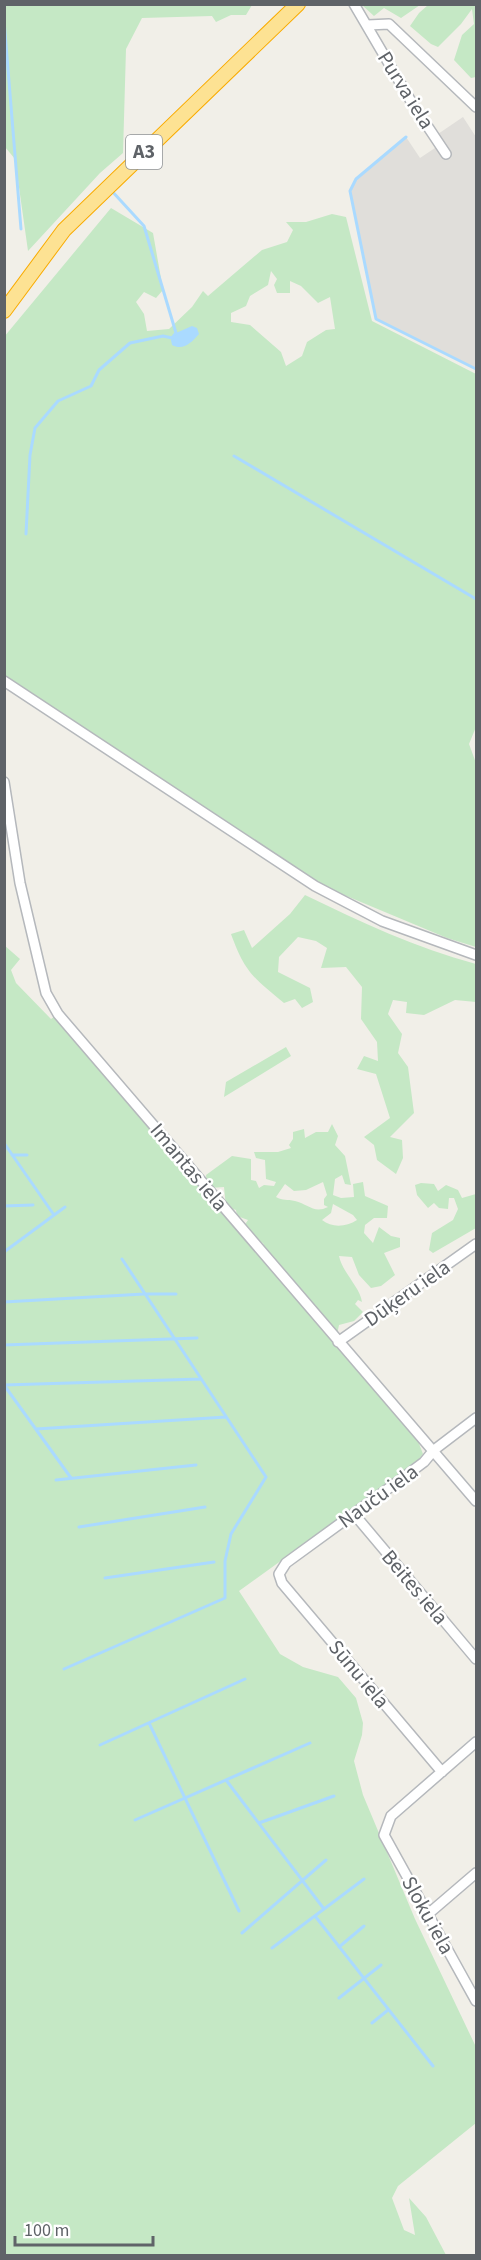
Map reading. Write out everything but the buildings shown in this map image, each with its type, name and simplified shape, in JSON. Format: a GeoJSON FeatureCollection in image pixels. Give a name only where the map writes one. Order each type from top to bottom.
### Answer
{"type":"FeatureCollection","features":[{"type":"Feature","properties":{"kind":"highway","name":"A3"},"geometry":{"type":"LineString","coordinates":[[4,311],[64,230],[298,4]]}},
{"type":"Feature","properties":{"kind":"street","name":"Purva iela"},"geometry":{"type":"LineString","coordinates":[[354,4],[412,103],[446,154]]}},
{"type":"Feature","properties":{"kind":"street","name":"Purva iela"},"geometry":{"type":"LineString","coordinates":[[368,25],[388,24],[477,107]]}},
{"type":"Feature","properties":{"kind":"street"},"geometry":{"type":"LineString","coordinates":[[4,681],[315,886],[382,921],[477,955]]}},
{"type":"Feature","properties":{"kind":"street","name":"Imantas iela"},"geometry":{"type":"LineString","coordinates":[[4,782],[20,883],[46,993],[58,1014],[477,1501]]}},
{"type":"Feature","properties":{"kind":"street","name":"Dūķeru iela"},"geometry":{"type":"LineString","coordinates":[[338,1342],[477,1244]]}},
{"type":"Feature","properties":{"kind":"street","name":"Nauču iela"},"geometry":{"type":"LineString","coordinates":[[279,1574],[286,1563],[424,1461],[434,1450],[477,1418]]}},
{"type":"Feature","properties":{"kind":"street","name":"Beites iela"},"geometry":{"type":"LineString","coordinates":[[354,1514],[477,1659]]}},
{"type":"Feature","properties":{"kind":"street","name":"Sūnu iela"},"geometry":{"type":"LineString","coordinates":[[279,1574],[282,1583],[442,1772]]}},
{"type":"Feature","properties":{"kind":"street"},"geometry":{"type":"LineString","coordinates":[[442,1772],[477,1742]]}},
{"type":"Feature","properties":{"kind":"street","name":"Sloku iela"},"geometry":{"type":"LineString","coordinates":[[442,1772],[391,1816],[385,1827],[384,1835],[476,2000]]}},
{"type":"Feature","properties":{"kind":"street"},"geometry":{"type":"LineString","coordinates":[[427,1915],[477,1873]]}},
{"type":"Feature","properties":{"kind":"shaded area"},"geometry":{"type":"Polygon","coordinates":[[[463,117],[476,137],[476,369],[376,319],[350,191],[356,179],[406,137],[420,158],[435,148],[438,134],[463,117]]]}},
{"type":"Feature","properties":{"kind":"green space"},"geometry":{"type":"Polygon","coordinates":[[[5,4],[252,5],[246,15],[231,15],[216,22],[212,16],[142,18],[126,49],[123,153],[100,173],[28,251],[15,159],[5,147],[5,4]]]}},
{"type":"Feature","properties":{"kind":"green space"},"geometry":{"type":"Polygon","coordinates":[[[362,5],[420,5],[401,18],[384,8],[374,16],[362,5]]]}},
{"type":"Feature","properties":{"kind":"green space"},"geometry":{"type":"Polygon","coordinates":[[[428,5],[476,5],[476,77],[471,78],[454,60],[462,35],[474,24],[472,9],[461,24],[438,47],[431,44],[410,26],[428,5]]]}},
{"type":"Feature","properties":{"kind":"green space"},"geometry":{"type":"Polygon","coordinates":[[[111,208],[153,233],[163,290],[156,298],[144,292],[136,302],[144,314],[147,331],[169,329],[192,307],[203,291],[208,296],[262,250],[287,242],[293,230],[286,222],[306,222],[332,214],[346,217],[372,321],[476,374],[476,727],[469,744],[476,763],[476,947],[447,938],[313,882],[5,677],[4,337],[111,208]],[[271,271],[268,285],[250,296],[246,306],[231,313],[231,322],[250,325],[281,352],[286,366],[302,356],[307,342],[326,330],[335,329],[330,297],[318,303],[301,286],[290,281],[290,293],[277,293],[274,285],[277,279],[271,271]]]}},
{"type":"Feature","properties":{"kind":"green space"},"geometry":{"type":"Polygon","coordinates":[[[305,895],[410,942],[476,964],[476,1002],[455,1000],[424,1015],[406,1013],[407,1002],[393,1000],[388,1014],[402,1034],[398,1053],[408,1067],[414,1113],[390,1137],[402,1140],[403,1158],[396,1174],[377,1160],[374,1145],[364,1137],[390,1118],[376,1074],[357,1069],[364,1056],[378,1061],[377,1042],[361,1019],[362,987],[346,967],[321,968],[327,948],[316,941],[298,937],[279,957],[278,972],[310,988],[313,1002],[302,1008],[295,999],[284,1003],[252,974],[241,958],[231,934],[244,930],[252,948],[290,914],[305,895]]]}},
{"type":"Feature","properties":{"kind":"green space"},"geometry":{"type":"Polygon","coordinates":[[[4,945],[20,959],[11,970],[16,983],[51,1019],[55,1016],[418,1441],[423,1454],[415,1464],[239,1591],[280,1654],[303,1667],[338,1677],[356,1698],[363,1723],[354,1761],[363,1795],[415,1919],[476,2047],[476,2123],[398,2186],[392,2198],[404,2230],[415,2235],[409,2198],[426,2217],[446,2255],[5,2255],[4,945]]]}},
{"type":"Feature","properties":{"kind":"green space"},"geometry":{"type":"Polygon","coordinates":[[[286,1047],[291,1056],[224,1097],[226,1082],[286,1047]]]}},
{"type":"Feature","properties":{"kind":"green space"},"geometry":{"type":"Polygon","coordinates":[[[332,1124],[338,1136],[335,1145],[345,1156],[351,1185],[345,1184],[342,1175],[335,1179],[333,1195],[341,1198],[354,1197],[353,1184],[363,1182],[365,1196],[388,1206],[387,1218],[374,1218],[365,1225],[364,1233],[373,1243],[379,1227],[391,1236],[400,1238],[400,1247],[384,1253],[395,1275],[381,1286],[371,1288],[359,1275],[352,1257],[339,1256],[361,1296],[362,1302],[358,1300],[355,1304],[363,1312],[354,1321],[339,1325],[337,1335],[317,1314],[316,1305],[308,1304],[304,1299],[305,1293],[297,1291],[273,1257],[268,1257],[263,1243],[257,1241],[244,1226],[248,1220],[237,1216],[236,1210],[226,1207],[224,1187],[210,1188],[206,1175],[232,1156],[251,1159],[251,1180],[256,1181],[259,1188],[264,1185],[274,1186],[276,1182],[266,1179],[265,1160],[256,1158],[254,1152],[278,1152],[291,1148],[289,1145],[293,1139],[293,1132],[304,1129],[305,1138],[316,1132],[328,1132],[332,1124]],[[323,1182],[306,1190],[294,1191],[285,1184],[276,1197],[300,1202],[315,1209],[323,1209],[328,1207],[324,1205],[327,1195],[323,1182]],[[333,1204],[331,1213],[322,1220],[339,1226],[357,1220],[353,1215],[333,1204]]]}},
{"type":"Feature","properties":{"kind":"green space"},"geometry":{"type":"Polygon","coordinates":[[[434,1184],[438,1191],[446,1185],[458,1190],[462,1198],[476,1194],[476,1228],[433,1253],[429,1250],[432,1233],[453,1220],[458,1209],[454,1198],[449,1198],[448,1209],[439,1208],[434,1203],[428,1208],[417,1195],[415,1185],[434,1184]]]}},
{"type":"Feature","properties":{"kind":"water"},"geometry":{"type":"Polygon","coordinates":[[[192,326],[197,328],[199,334],[193,340],[183,347],[172,345],[171,340],[176,333],[192,326]]]}},
{"type":"Feature","properties":{"kind":"waterway"},"geometry":{"type":"LineString","coordinates":[[4,20],[21,229]]}},
{"type":"Feature","properties":{"kind":"waterway"},"geometry":{"type":"LineString","coordinates":[[406,137],[356,179],[350,191],[376,319],[476,369]]}},
{"type":"Feature","properties":{"kind":"waterway"},"geometry":{"type":"LineString","coordinates":[[26,534],[30,455],[35,428],[58,401],[91,386],[99,370],[130,343],[163,336],[172,338],[176,333],[144,226],[110,189]]}},
{"type":"Feature","properties":{"kind":"waterway"},"geometry":{"type":"LineString","coordinates":[[234,456],[476,599]]}},
{"type":"Feature","properties":{"kind":"waterway"},"geometry":{"type":"LineString","coordinates":[[4,1143],[54,1215]]}},
{"type":"Feature","properties":{"kind":"waterway"},"geometry":{"type":"LineString","coordinates":[[12,1155],[27,1155]]}},
{"type":"Feature","properties":{"kind":"waterway"},"geometry":{"type":"LineString","coordinates":[[4,1206],[33,1205]]}},
{"type":"Feature","properties":{"kind":"waterway"},"geometry":{"type":"LineString","coordinates":[[4,1252],[65,1207]]}},
{"type":"Feature","properties":{"kind":"waterway"},"geometry":{"type":"LineString","coordinates":[[64,1669],[225,1598],[225,1561],[231,1534],[266,1477],[122,1259]]}},
{"type":"Feature","properties":{"kind":"waterway"},"geometry":{"type":"LineString","coordinates":[[4,1302],[176,1294]]}},
{"type":"Feature","properties":{"kind":"waterway"},"geometry":{"type":"LineString","coordinates":[[4,1345],[197,1338]]}},
{"type":"Feature","properties":{"kind":"waterway"},"geometry":{"type":"LineString","coordinates":[[4,1385],[201,1379]]}},
{"type":"Feature","properties":{"kind":"waterway"},"geometry":{"type":"LineString","coordinates":[[4,1385],[71,1478]]}},
{"type":"Feature","properties":{"kind":"waterway"},"geometry":{"type":"LineString","coordinates":[[36,1429],[226,1417]]}},
{"type":"Feature","properties":{"kind":"waterway"},"geometry":{"type":"LineString","coordinates":[[56,1480],[196,1465]]}},
{"type":"Feature","properties":{"kind":"waterway"},"geometry":{"type":"LineString","coordinates":[[79,1527],[205,1507]]}},
{"type":"Feature","properties":{"kind":"waterway"},"geometry":{"type":"LineString","coordinates":[[105,1578],[214,1562]]}},
{"type":"Feature","properties":{"kind":"waterway"},"geometry":{"type":"LineString","coordinates":[[100,1745],[245,1679]]}},
{"type":"Feature","properties":{"kind":"waterway"},"geometry":{"type":"LineString","coordinates":[[149,1723],[239,1911]]}},
{"type":"Feature","properties":{"kind":"waterway"},"geometry":{"type":"LineString","coordinates":[[135,1820],[310,1743]]}},
{"type":"Feature","properties":{"kind":"waterway"},"geometry":{"type":"LineString","coordinates":[[226,1780],[324,1909]]}},
{"type":"Feature","properties":{"kind":"waterway"},"geometry":{"type":"LineString","coordinates":[[259,1823],[334,1796]]}},
{"type":"Feature","properties":{"kind":"waterway"},"geometry":{"type":"LineString","coordinates":[[242,1933],[326,1860]]}},
{"type":"Feature","properties":{"kind":"waterway"},"geometry":{"type":"LineString","coordinates":[[272,1948],[364,1879]]}},
{"type":"Feature","properties":{"kind":"waterway"},"geometry":{"type":"LineString","coordinates":[[315,1916],[433,2066]]}},
{"type":"Feature","properties":{"kind":"waterway"},"geometry":{"type":"LineString","coordinates":[[339,1947],[364,1926]]}},
{"type":"Feature","properties":{"kind":"waterway"},"geometry":{"type":"LineString","coordinates":[[339,1998],[381,1965]]}},
{"type":"Feature","properties":{"kind":"waterway"},"geometry":{"type":"LineString","coordinates":[[372,2023],[388,2010]]}}]}
